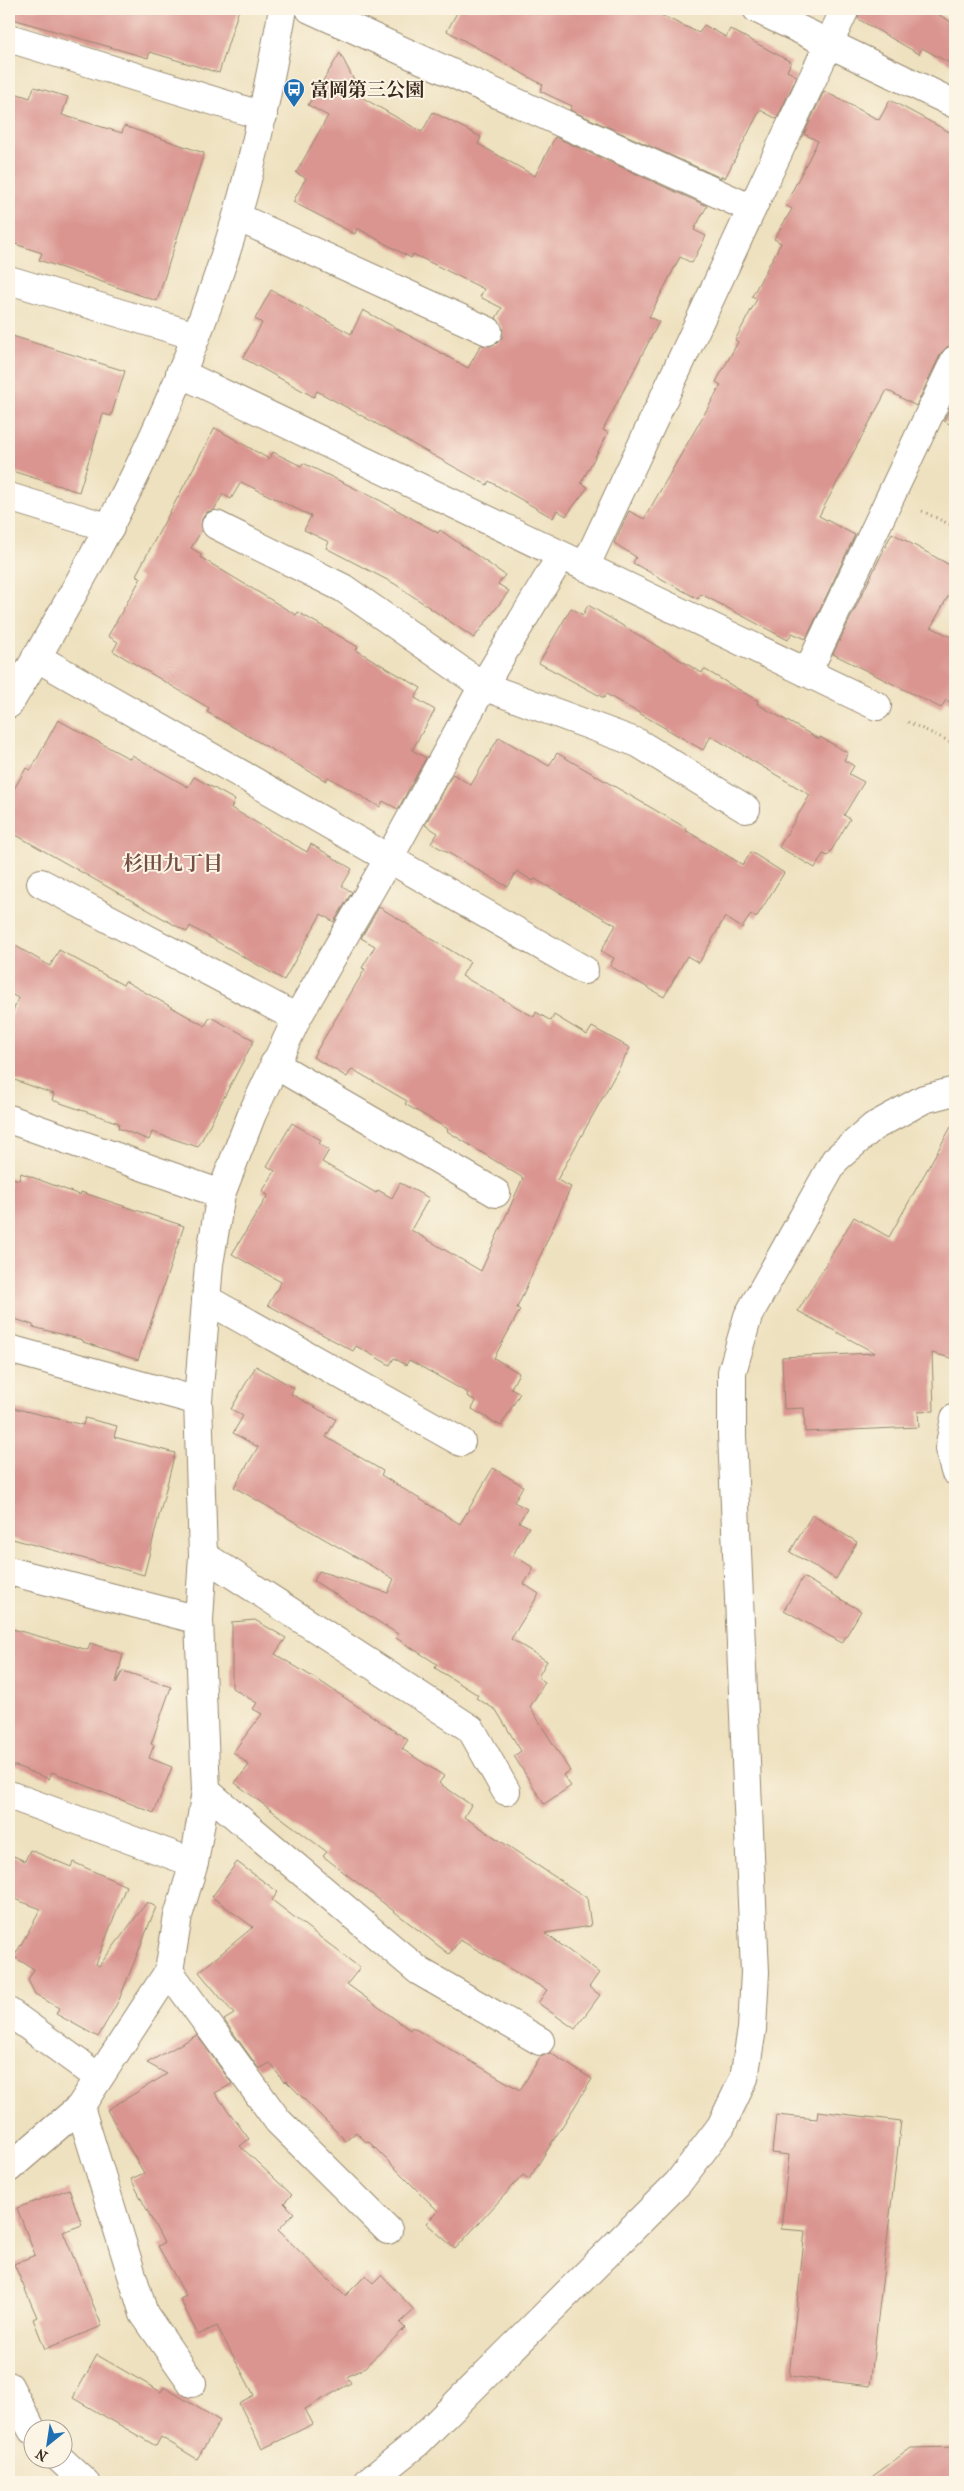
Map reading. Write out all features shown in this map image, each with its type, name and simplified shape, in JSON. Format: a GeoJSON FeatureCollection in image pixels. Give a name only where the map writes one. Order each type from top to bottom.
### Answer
{"type":"FeatureCollection","features":[{"type":"Feature","properties":{"kind":"street"},"geometry":{"type":"LineString","coordinates":[[11,697],[110,528],[154,436],[196,336],[237,217],[262,116],[283,9]]}},
{"type":"Feature","properties":{"kind":"street"},"geometry":{"type":"LineString","coordinates":[[310,9],[752,209]]}},
{"type":"Feature","properties":{"kind":"street"},"geometry":{"type":"LineString","coordinates":[[757,9],[955,104]]}},
{"type":"Feature","properties":{"kind":"street"},"geometry":{"type":"LineString","coordinates":[[9,2168],[80,2107],[169,1971],[178,1916],[194,1863],[206,1791],[199,1620],[203,1555],[198,1401],[209,1264],[220,1194],[274,1064],[297,1018],[389,858],[484,686],[573,562],[752,209],[845,9]]}},
{"type":"Feature","properties":{"kind":"street"},"geometry":{"type":"LineString","coordinates":[[9,38],[262,116]]}},
{"type":"Feature","properties":{"kind":"street"},"geometry":{"type":"LineString","coordinates":[[237,217],[488,331]]}},
{"type":"Feature","properties":{"kind":"street"},"geometry":{"type":"LineString","coordinates":[[9,280],[196,336]]}},
{"type":"Feature","properties":{"kind":"street"},"geometry":{"type":"LineString","coordinates":[[807,672],[901,501],[955,360]]}},
{"type":"Feature","properties":{"kind":"street"},"geometry":{"type":"LineString","coordinates":[[180,374],[877,706]]}},
{"type":"Feature","properties":{"kind":"street"},"geometry":{"type":"LineString","coordinates":[[9,497],[110,528]]}},
{"type":"Feature","properties":{"kind":"street"},"geometry":{"type":"LineString","coordinates":[[216,526],[343,588],[484,686],[638,743],[746,809]]}},
{"type":"Feature","properties":{"kind":"street"},"geometry":{"type":"LineString","coordinates":[[36,657],[584,970]]}},
{"type":"Feature","properties":{"kind":"street"},"geometry":{"type":"LineString","coordinates":[[41,883],[297,1018]]}},
{"type":"Feature","properties":{"kind":"street"},"geometry":{"type":"LineString","coordinates":[[274,1064],[496,1193]]}},
{"type":"Feature","properties":{"kind":"street"},"geometry":{"type":"LineString","coordinates":[[368,2482],[416,2443],[678,2184],[721,2126],[744,2078],[752,2029],[755,1972],[732,1435],[732,1372],[748,1316],[835,1160],[873,1126],[924,1099],[955,1091]]}},
{"type":"Feature","properties":{"kind":"street"},"geometry":{"type":"LineString","coordinates":[[9,1119],[220,1194]]}},
{"type":"Feature","properties":{"kind":"street"},"geometry":{"type":"LineString","coordinates":[[206,1299],[461,1442]]}},
{"type":"Feature","properties":{"kind":"street"},"geometry":{"type":"LineString","coordinates":[[9,1349],[198,1401]]}},
{"type":"Feature","properties":{"kind":"street"},"geometry":{"type":"LineString","coordinates":[[955,1418],[949,1449],[955,1471]]}},
{"type":"Feature","properties":{"kind":"street"},"geometry":{"type":"LineString","coordinates":[[203,1555],[471,1729],[506,1791]]}},
{"type":"Feature","properties":{"kind":"street"},"geometry":{"type":"LineString","coordinates":[[9,1571],[199,1620]]}},
{"type":"Feature","properties":{"kind":"street"},"geometry":{"type":"LineString","coordinates":[[206,1791],[419,1971],[540,2041]]}},
{"type":"Feature","properties":{"kind":"street"},"geometry":{"type":"LineString","coordinates":[[9,1795],[194,1863]]}},
{"type":"Feature","properties":{"kind":"street"},"geometry":{"type":"LineString","coordinates":[[169,1971],[278,2121],[388,2230]]}},
{"type":"Feature","properties":{"kind":"street"},"geometry":{"type":"LineString","coordinates":[[9,2012],[98,2077]]}},
{"type":"Feature","properties":{"kind":"street"},"geometry":{"type":"LineString","coordinates":[[80,2107],[144,2314],[192,2383]]}},
{"type":"Feature","properties":{"kind":"street"},"geometry":{"type":"LineString","coordinates":[[9,2386],[26,2418]]}},
{"type":"Feature","properties":{"kind":"street"},"geometry":{"type":"LineString","coordinates":[[70,2468],[85,2482]]}},
{"type":"Feature","properties":{"kind":"path"},"geometry":{"type":"LineString","coordinates":[[901,501],[955,527]]}},
{"type":"Feature","properties":{"kind":"path"},"geometry":{"type":"LineString","coordinates":[[877,706],[955,744]]}},
{"type":"Feature","properties":{"kind":"building"},"geometry":{"type":"Polygon","coordinates":[[[11,9],[239,9],[219,73],[150,52],[148,58],[9,18],[11,9]]]}},
{"type":"Feature","properties":{"kind":"building"},"geometry":{"type":"Polygon","coordinates":[[[459,9],[648,9],[699,33],[704,25],[726,37],[730,29],[791,62],[787,71],[797,76],[777,119],[760,110],[725,178],[722,176],[721,178],[570,110],[572,106],[540,91],[543,85],[447,31],[459,9]]]}},
{"type":"Feature","properties":{"kind":"building"},"geometry":{"type":"Polygon","coordinates":[[[860,9],[929,9],[955,24],[955,66],[922,48],[919,54],[858,19],[860,9]]]}},
{"type":"Feature","properties":{"kind":"building"},"geometry":{"type":"Polygon","coordinates":[[[340,53],[363,98],[422,132],[433,112],[481,137],[478,144],[535,176],[555,137],[707,206],[694,230],[706,236],[692,263],[680,257],[649,317],[659,322],[603,430],[608,433],[581,483],[588,487],[566,516],[557,510],[553,518],[489,481],[487,485],[317,391],[314,397],[243,358],[262,323],[255,319],[271,290],[351,334],[363,310],[468,368],[481,345],[490,346],[497,343],[502,337],[503,329],[496,318],[502,308],[480,297],[484,289],[413,254],[411,258],[357,228],[355,234],[293,202],[306,178],[296,173],[328,116],[308,105],[340,53]]]}},
{"type":"Feature","properties":{"kind":"building"},"geometry":{"type":"Polygon","coordinates":[[[34,87],[68,97],[62,115],[122,133],[124,126],[204,153],[157,301],[39,260],[42,253],[9,242],[9,91],[30,98],[34,87]]]}},
{"type":"Feature","properties":{"kind":"building"},"geometry":{"type":"Polygon","coordinates":[[[824,91],[879,120],[890,100],[955,135],[955,345],[947,347],[941,353],[916,406],[887,390],[819,516],[855,535],[806,639],[792,633],[788,640],[701,594],[698,599],[633,563],[636,557],[614,543],[629,511],[644,519],[721,385],[716,382],[738,342],[735,340],[757,299],[752,296],[781,243],[774,239],[792,209],[785,205],[818,141],[804,134],[824,91]]]}},
{"type":"Feature","properties":{"kind":"building"},"geometry":{"type":"Polygon","coordinates":[[[9,335],[125,371],[111,416],[103,414],[79,492],[9,470],[9,335]]]}},
{"type":"Feature","properties":{"kind":"building"},"geometry":{"type":"Polygon","coordinates":[[[955,396],[955,427],[944,421],[955,396]]]}},
{"type":"Feature","properties":{"kind":"building"},"geometry":{"type":"Polygon","coordinates":[[[215,428],[269,459],[273,452],[301,466],[303,463],[381,501],[438,533],[440,530],[505,575],[498,584],[509,591],[474,638],[395,584],[326,548],[329,542],[304,530],[311,516],[241,482],[231,499],[223,494],[214,510],[207,512],[202,519],[202,530],[191,548],[201,554],[200,557],[296,615],[298,612],[358,647],[356,650],[421,688],[415,698],[435,710],[412,750],[426,758],[398,809],[383,801],[380,807],[328,777],[326,781],[207,712],[209,708],[113,651],[118,642],[108,636],[141,578],[136,575],[215,428]]]}},
{"type":"Feature","properties":{"kind":"building"},"geometry":{"type":"Polygon","coordinates":[[[892,533],[955,568],[955,584],[931,627],[955,639],[955,705],[946,700],[941,708],[833,654],[892,533]]]}},
{"type":"Feature","properties":{"kind":"building"},"geometry":{"type":"Polygon","coordinates":[[[588,605],[702,673],[704,669],[758,701],[757,704],[848,753],[844,760],[854,766],[849,774],[864,782],[844,815],[850,819],[828,856],[823,854],[815,868],[779,847],[810,795],[711,736],[703,750],[606,694],[604,698],[539,663],[571,608],[583,615],[588,605]]]}},
{"type":"Feature","properties":{"kind":"building"},"geometry":{"type":"Polygon","coordinates":[[[58,720],[130,759],[132,755],[188,787],[194,777],[235,800],[231,808],[307,852],[311,844],[352,869],[342,886],[352,892],[334,922],[321,914],[284,980],[190,926],[187,932],[9,831],[9,798],[26,768],[31,770],[58,720]]]}},
{"type":"Feature","properties":{"kind":"building"},"geometry":{"type":"Polygon","coordinates":[[[499,737],[549,766],[557,753],[686,828],[685,830],[743,865],[751,852],[784,873],[756,918],[751,914],[742,928],[725,917],[699,963],[687,956],[664,997],[610,966],[614,958],[601,951],[616,925],[535,879],[533,881],[517,871],[508,887],[431,843],[438,833],[425,825],[453,774],[471,785],[499,737]]]}},
{"type":"Feature","properties":{"kind":"building"},"geometry":{"type":"Polygon","coordinates":[[[379,907],[470,962],[462,976],[534,1017],[536,1012],[551,1021],[554,1015],[587,1035],[592,1027],[630,1048],[557,1180],[571,1187],[517,1308],[520,1310],[494,1358],[519,1373],[511,1388],[520,1393],[501,1426],[472,1409],[476,1401],[467,1396],[468,1393],[409,1360],[406,1365],[394,1358],[390,1365],[356,1346],[353,1351],[268,1305],[281,1282],[232,1254],[268,1195],[262,1192],[275,1171],[267,1166],[292,1123],[321,1140],[319,1144],[329,1150],[322,1162],[376,1193],[378,1190],[392,1198],[400,1183],[429,1198],[411,1230],[481,1271],[523,1178],[447,1131],[448,1129],[405,1104],[407,1101],[352,1069],[347,1077],[313,1057],[365,969],[362,968],[375,946],[361,938],[379,907]]]}},
{"type":"Feature","properties":{"kind":"building"},"geometry":{"type":"Polygon","coordinates":[[[9,942],[50,966],[59,950],[123,985],[125,981],[205,1026],[210,1017],[254,1040],[198,1147],[152,1132],[149,1140],[118,1128],[119,1123],[52,1100],[54,1094],[9,1078],[9,1022],[18,998],[9,993],[9,942]]]}},
{"type":"Feature","properties":{"kind":"building"},"geometry":{"type":"Polygon","coordinates":[[[955,1120],[955,1359],[932,1353],[934,1411],[918,1412],[919,1427],[805,1432],[804,1408],[784,1409],[782,1357],[875,1353],[798,1311],[854,1217],[889,1237],[955,1120]]]}},
{"type":"Feature","properties":{"kind":"building"},"geometry":{"type":"Polygon","coordinates":[[[21,1173],[80,1195],[81,1192],[184,1226],[138,1360],[83,1342],[83,1340],[33,1327],[33,1325],[9,1317],[9,1177],[19,1180],[21,1173]]]}},
{"type":"Feature","properties":{"kind":"building"},"geometry":{"type":"Polygon","coordinates":[[[256,1366],[294,1388],[291,1394],[336,1419],[326,1437],[383,1471],[381,1475],[460,1524],[493,1468],[523,1486],[514,1502],[527,1509],[519,1522],[529,1527],[513,1555],[534,1568],[524,1584],[539,1594],[511,1639],[547,1661],[538,1677],[545,1682],[530,1707],[570,1771],[563,1775],[571,1786],[544,1804],[514,1756],[521,1751],[496,1710],[476,1698],[478,1695],[435,1668],[437,1664],[396,1638],[398,1634],[314,1581],[319,1571],[388,1593],[394,1579],[234,1487],[258,1447],[233,1433],[243,1416],[231,1409],[256,1366]]]}},
{"type":"Feature","properties":{"kind":"building"},"geometry":{"type":"Polygon","coordinates":[[[9,1407],[83,1425],[85,1418],[117,1426],[114,1437],[175,1453],[144,1575],[9,1538],[9,1407]]]}},
{"type":"Feature","properties":{"kind":"building"},"geometry":{"type":"Polygon","coordinates":[[[812,1515],[857,1542],[836,1579],[790,1552],[812,1515]]]}},
{"type":"Feature","properties":{"kind":"building"},"geometry":{"type":"Polygon","coordinates":[[[803,1577],[861,1611],[842,1643],[784,1610],[803,1577]]]}},
{"type":"Feature","properties":{"kind":"building"},"geometry":{"type":"Polygon","coordinates":[[[255,1620],[286,1638],[275,1654],[408,1740],[402,1749],[444,1776],[439,1783],[471,1805],[464,1817],[587,1898],[591,1926],[545,1933],[599,1973],[589,1987],[600,1995],[575,2029],[538,2003],[547,1990],[460,1940],[449,1954],[323,1856],[327,1852],[235,1783],[249,1765],[233,1752],[262,1714],[253,1709],[257,1703],[232,1688],[232,1622],[255,1620]]]}},
{"type":"Feature","properties":{"kind":"building"},"geometry":{"type":"Polygon","coordinates":[[[9,1628],[88,1650],[90,1643],[123,1654],[116,1683],[123,1671],[171,1687],[151,1744],[154,1745],[149,1758],[172,1767],[154,1813],[52,1772],[49,1779],[16,1766],[9,1766],[9,1628]]]}},
{"type":"Feature","properties":{"kind":"building"},"geometry":{"type":"Polygon","coordinates":[[[30,1850],[71,1867],[73,1862],[126,1886],[96,1964],[99,1966],[147,1902],[156,1907],[119,2000],[98,2037],[56,2014],[59,2008],[35,1994],[28,1980],[34,1969],[14,1957],[41,1909],[9,1897],[9,1854],[25,1861],[30,1850]]]}},
{"type":"Feature","properties":{"kind":"building"},"geometry":{"type":"Polygon","coordinates":[[[237,1862],[278,1892],[272,1900],[360,1968],[347,1984],[410,2030],[412,2027],[520,2090],[540,2057],[550,2053],[592,2079],[529,2179],[523,2175],[455,2249],[426,2223],[438,2211],[368,2141],[366,2142],[356,2132],[346,2141],[286,2081],[284,2082],[270,2063],[259,2069],[224,2020],[234,2014],[199,1972],[253,1927],[212,1897],[237,1862]]]}},
{"type":"Feature","properties":{"kind":"building"},"geometry":{"type":"Polygon","coordinates":[[[197,2035],[232,2084],[215,2093],[249,2139],[240,2146],[292,2195],[284,2203],[294,2213],[278,2230],[345,2296],[366,2275],[373,2283],[381,2275],[414,2310],[400,2323],[405,2328],[364,2368],[347,2377],[351,2383],[305,2409],[313,2424],[262,2449],[239,2403],[254,2395],[217,2326],[198,2335],[180,2299],[186,2296],[158,2246],[164,2243],[131,2179],[144,2173],[107,2110],[167,2074],[147,2063],[197,2035]]]}},
{"type":"Feature","properties":{"kind":"building"},"geometry":{"type":"Polygon","coordinates":[[[818,2111],[901,2121],[870,2386],[789,2376],[805,2231],[781,2229],[789,2155],[772,2153],[776,2115],[817,2119],[818,2111]]]}},
{"type":"Feature","properties":{"kind":"building"},"geometry":{"type":"Polygon","coordinates":[[[69,2189],[82,2225],[63,2232],[102,2326],[45,2349],[33,2319],[37,2317],[14,2264],[35,2255],[17,2208],[69,2189]]]}},
{"type":"Feature","properties":{"kind":"building"},"geometry":{"type":"Polygon","coordinates":[[[97,2355],[161,2392],[164,2387],[220,2421],[197,2459],[161,2437],[156,2446],[73,2398],[97,2355]]]}},
{"type":"Feature","properties":{"kind":"building"},"geometry":{"type":"Polygon","coordinates":[[[955,2447],[955,2482],[865,2482],[911,2448],[955,2447]]]}},
{"type":"Feature","properties":{"kind":"place","name":"富岡第三公園"},"geometry":{"type":"Point","coordinates":[294,108]}},
{"type":"Feature","properties":{"kind":"district","name":"杉田九丁目"},"geometry":{"type":"Point","coordinates":[173,863]}}]}
